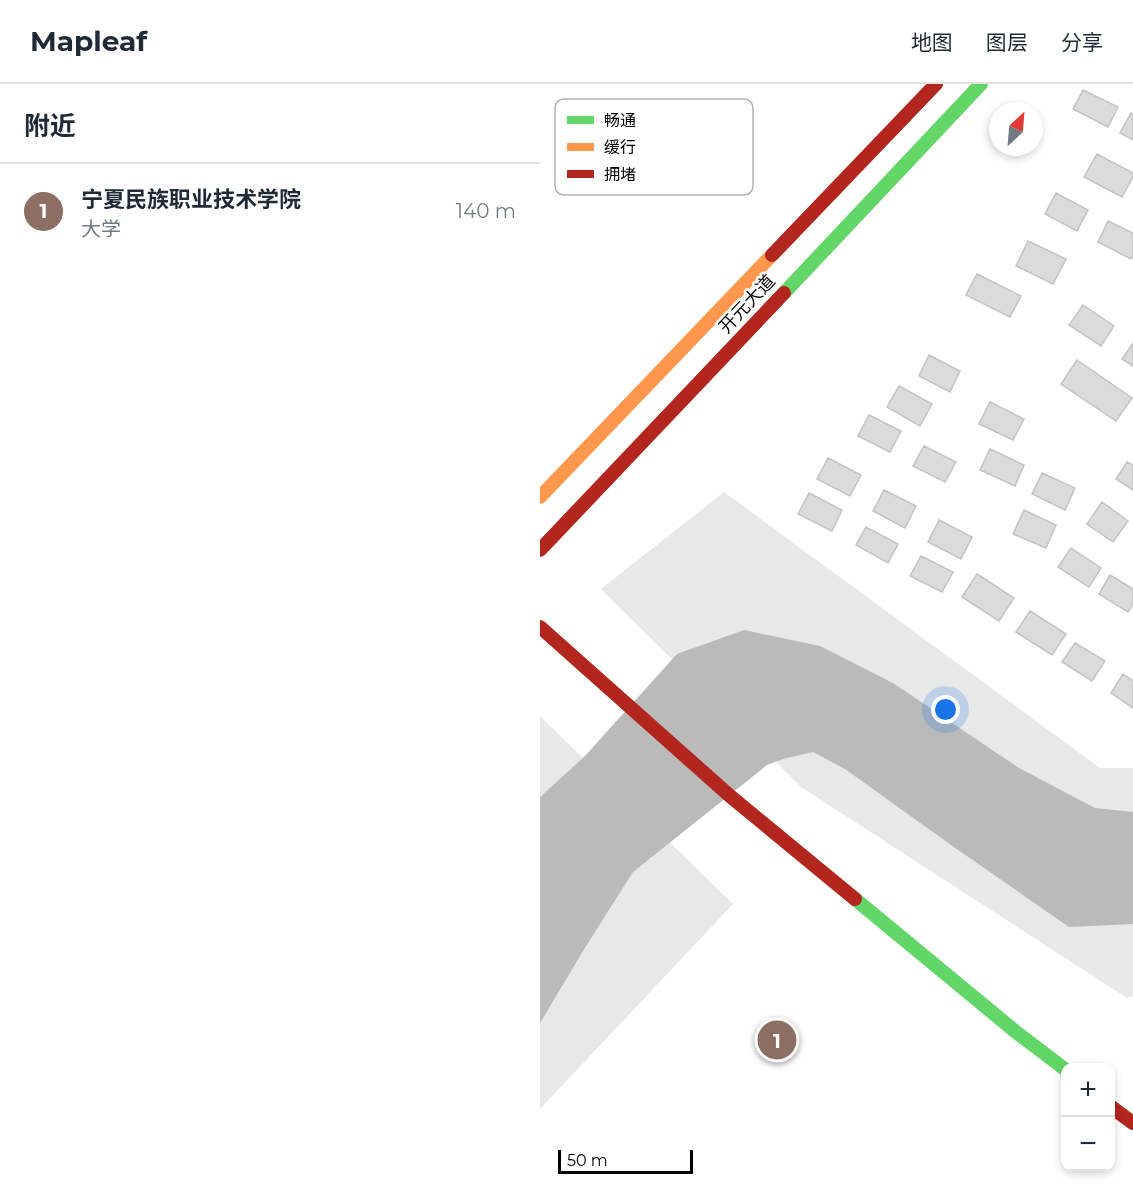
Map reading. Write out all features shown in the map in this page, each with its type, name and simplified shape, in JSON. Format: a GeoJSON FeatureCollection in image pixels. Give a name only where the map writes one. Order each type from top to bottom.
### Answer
{"type":"FeatureCollection","features":[{"type":"Feature","properties":{"kind":"main road","name":"开元大道"},"geometry":{"type":"LineString","coordinates":[[540,497],[936,84]]}},
{"type":"Feature","properties":{"kind":"main road","name":"开元大道"},"geometry":{"type":"LineString","coordinates":[[540,550],[981,84]]}},
{"type":"Feature","properties":{"kind":"main road"},"geometry":{"type":"LineString","coordinates":[[540,627],[730,796],[1061,1067]]}},
{"type":"Feature","properties":{"kind":"main road"},"geometry":{"type":"LineString","coordinates":[[1115,1110],[1133,1123]]}},
{"type":"Feature","properties":{"kind":"shaded area"},"geometry":{"type":"Polygon","coordinates":[[[724,492],[1100,768],[1133,768],[1133,996],[1127,998],[801,787],[601,589],[724,492]]]}},
{"type":"Feature","properties":{"kind":"shaded area"},"geometry":{"type":"Polygon","coordinates":[[[744,630],[820,646],[893,683],[1019,768],[1095,808],[1133,812],[1133,924],[1069,927],[845,769],[813,752],[767,765],[633,872],[540,1023],[540,797],[584,757],[677,654],[744,630]]]}},
{"type":"Feature","properties":{"kind":"shaded area"},"geometry":{"type":"Polygon","coordinates":[[[540,716],[733,904],[540,1109],[540,716]]]}},
{"type":"Feature","properties":{"kind":"building"},"geometry":{"type":"Polygon","coordinates":[[[1083,90],[1118,107],[1108,127],[1073,109],[1083,90]]]}},
{"type":"Feature","properties":{"kind":"building"},"geometry":{"type":"Polygon","coordinates":[[[1131,113],[1133,114],[1133,140],[1120,133],[1131,113]]]}},
{"type":"Feature","properties":{"kind":"building"},"geometry":{"type":"Polygon","coordinates":[[[1097,154],[1133,173],[1122,197],[1084,177],[1097,154]]]}},
{"type":"Feature","properties":{"kind":"building"},"geometry":{"type":"Polygon","coordinates":[[[1056,193],[1088,210],[1077,231],[1045,214],[1056,193]]]}},
{"type":"Feature","properties":{"kind":"building"},"geometry":{"type":"Polygon","coordinates":[[[1108,221],[1133,233],[1131,259],[1098,242],[1108,221]]]}},
{"type":"Feature","properties":{"kind":"building"},"geometry":{"type":"Polygon","coordinates":[[[1028,241],[1066,259],[1053,284],[1016,266],[1028,241]]]}},
{"type":"Feature","properties":{"kind":"building"},"geometry":{"type":"Polygon","coordinates":[[[977,274],[1021,296],[1010,317],[966,295],[977,274]]]}},
{"type":"Feature","properties":{"kind":"building"},"geometry":{"type":"Polygon","coordinates":[[[1083,305],[1114,326],[1101,346],[1069,325],[1083,305]]]}},
{"type":"Feature","properties":{"kind":"building"},"geometry":{"type":"Polygon","coordinates":[[[1133,343],[1133,366],[1122,359],[1133,343]]]}},
{"type":"Feature","properties":{"kind":"building"},"geometry":{"type":"Polygon","coordinates":[[[929,355],[960,371],[950,392],[919,376],[929,355]]]}},
{"type":"Feature","properties":{"kind":"building"},"geometry":{"type":"Polygon","coordinates":[[[1077,360],[1132,398],[1116,421],[1061,384],[1077,360]]]}},
{"type":"Feature","properties":{"kind":"building"},"geometry":{"type":"Polygon","coordinates":[[[899,386],[932,404],[920,426],[887,407],[899,386]]]}},
{"type":"Feature","properties":{"kind":"building"},"geometry":{"type":"Polygon","coordinates":[[[990,402],[1024,419],[1013,440],[979,424],[990,402]]]}},
{"type":"Feature","properties":{"kind":"building"},"geometry":{"type":"Polygon","coordinates":[[[869,415],[901,431],[890,452],[858,436],[869,415]]]}},
{"type":"Feature","properties":{"kind":"building"},"geometry":{"type":"Polygon","coordinates":[[[924,446],[956,462],[945,482],[913,466],[924,446]]]}},
{"type":"Feature","properties":{"kind":"building"},"geometry":{"type":"Polygon","coordinates":[[[990,449],[1024,465],[1015,486],[980,470],[990,449]]]}},
{"type":"Feature","properties":{"kind":"building"},"geometry":{"type":"Polygon","coordinates":[[[828,458],[861,475],[850,496],[817,479],[828,458]]]}},
{"type":"Feature","properties":{"kind":"building"},"geometry":{"type":"Polygon","coordinates":[[[1127,462],[1133,465],[1133,490],[1116,479],[1127,462]]]}},
{"type":"Feature","properties":{"kind":"building"},"geometry":{"type":"Polygon","coordinates":[[[1042,473],[1075,488],[1065,510],[1032,494],[1042,473]]]}},
{"type":"Feature","properties":{"kind":"building"},"geometry":{"type":"Polygon","coordinates":[[[884,490],[916,506],[905,528],[873,511],[884,490]]]}},
{"type":"Feature","properties":{"kind":"building"},"geometry":{"type":"Polygon","coordinates":[[[809,493],[842,510],[832,531],[798,514],[809,493]]]}},
{"type":"Feature","properties":{"kind":"building"},"geometry":{"type":"Polygon","coordinates":[[[1102,502],[1128,521],[1113,542],[1087,524],[1102,502]]]}},
{"type":"Feature","properties":{"kind":"building"},"geometry":{"type":"Polygon","coordinates":[[[1024,510],[1056,525],[1046,548],[1013,534],[1024,510]]]}},
{"type":"Feature","properties":{"kind":"building"},"geometry":{"type":"Polygon","coordinates":[[[939,520],[972,537],[961,559],[928,542],[939,520]]]}},
{"type":"Feature","properties":{"kind":"building"},"geometry":{"type":"Polygon","coordinates":[[[866,527],[898,544],[888,563],[856,545],[866,527]]]}},
{"type":"Feature","properties":{"kind":"building"},"geometry":{"type":"Polygon","coordinates":[[[1071,548],[1101,568],[1089,587],[1058,567],[1071,548]]]}},
{"type":"Feature","properties":{"kind":"building"},"geometry":{"type":"Polygon","coordinates":[[[921,556],[953,572],[942,592],[910,576],[921,556]]]}},
{"type":"Feature","properties":{"kind":"building"},"geometry":{"type":"Polygon","coordinates":[[[977,574],[1014,598],[999,621],[962,597],[977,574]]]}},
{"type":"Feature","properties":{"kind":"building"},"geometry":{"type":"Polygon","coordinates":[[[1110,575],[1133,589],[1133,604],[1128,612],[1099,594],[1110,575]]]}},
{"type":"Feature","properties":{"kind":"building"},"geometry":{"type":"Polygon","coordinates":[[[1030,611],[1066,634],[1052,655],[1016,632],[1030,611]]]}},
{"type":"Feature","properties":{"kind":"building"},"geometry":{"type":"Polygon","coordinates":[[[1075,643],[1105,661],[1092,681],[1062,662],[1075,643]]]}},
{"type":"Feature","properties":{"kind":"building"},"geometry":{"type":"Polygon","coordinates":[[[1123,674],[1133,681],[1133,708],[1111,693],[1123,674]]]}},
{"type":"Feature","properties":{"kind":"traffic: fast"},"geometry":{"type":"LineString","coordinates":[[784,293],[981,84]]}},
{"type":"Feature","properties":{"kind":"traffic: fast"},"geometry":{"type":"LineString","coordinates":[[855,899],[1016,1032],[1061,1066]]}},
{"type":"Feature","properties":{"kind":"traffic: slow"},"geometry":{"type":"LineString","coordinates":[[540,497],[772,255]]}},
{"type":"Feature","properties":{"kind":"traffic: jam"},"geometry":{"type":"LineString","coordinates":[[772,255],[936,84]]}},
{"type":"Feature","properties":{"kind":"traffic: jam"},"geometry":{"type":"LineString","coordinates":[[540,550],[784,293]]}},
{"type":"Feature","properties":{"kind":"traffic: jam"},"geometry":{"type":"LineString","coordinates":[[540,627],[730,796],[855,899]]}},
{"type":"Feature","properties":{"kind":"traffic: jam"},"geometry":{"type":"LineString","coordinates":[[1115,1110],[1133,1123]]}},
{"type":"Feature","properties":{"kind":"place","name":"宁夏民族职业技术学院"},"geometry":{"type":"Point","coordinates":[777,1040]}}]}
